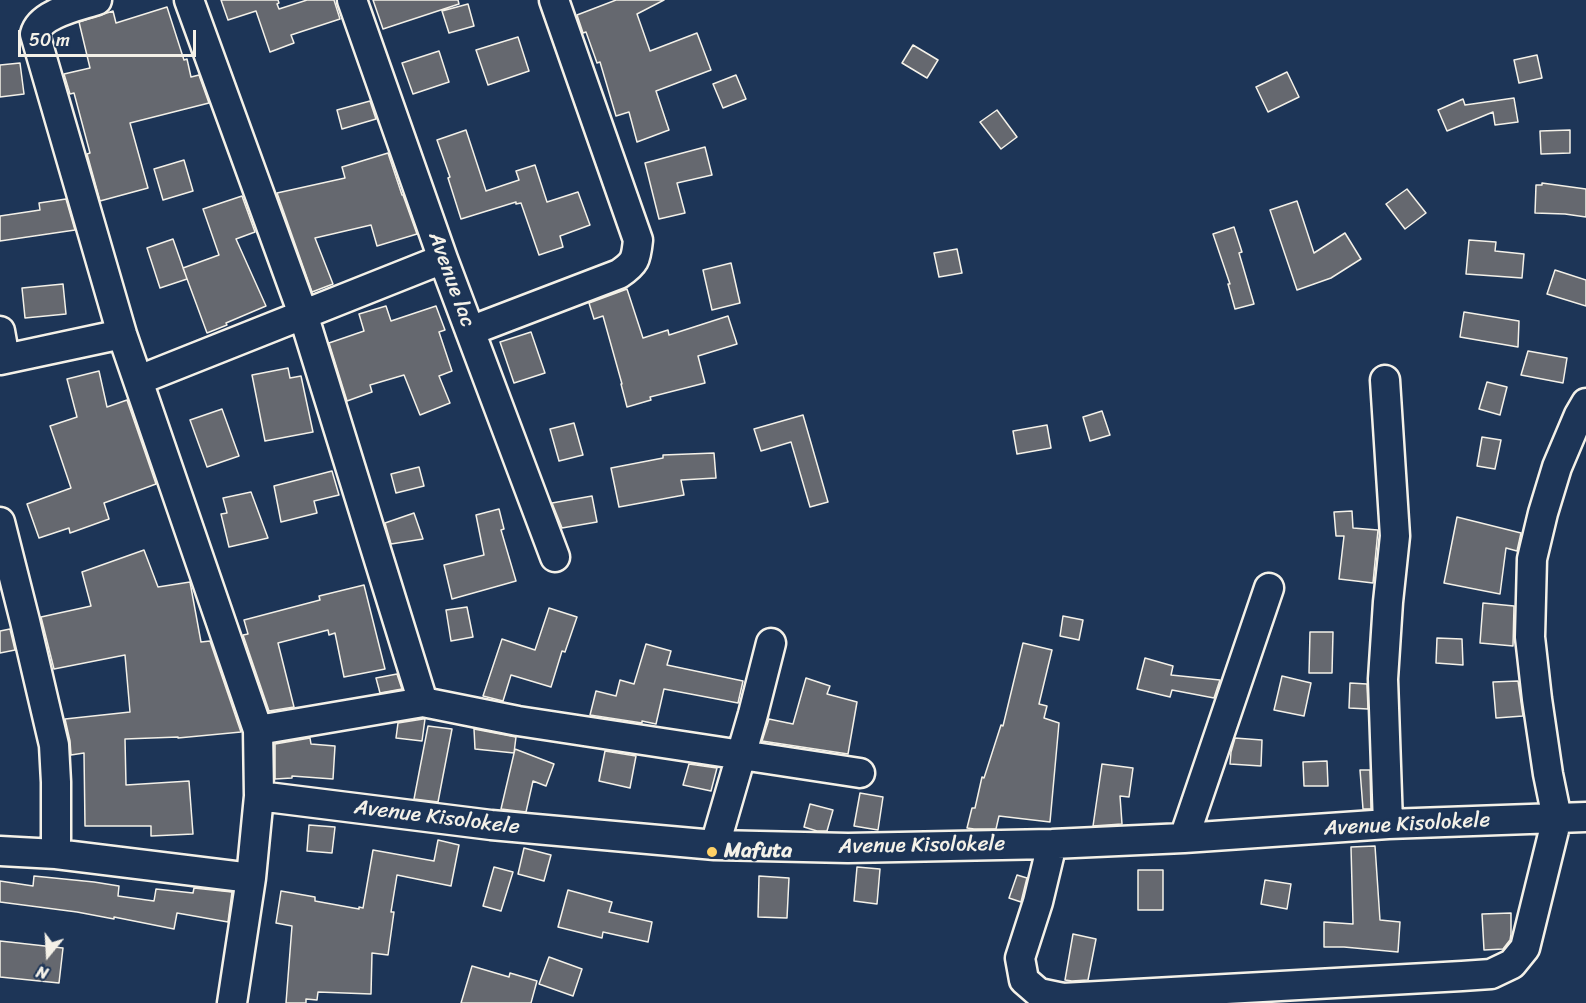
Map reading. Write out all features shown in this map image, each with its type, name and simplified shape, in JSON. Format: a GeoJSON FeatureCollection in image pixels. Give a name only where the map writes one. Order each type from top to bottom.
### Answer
{"type":"FeatureCollection","features":[{"type":"Feature","properties":{"kind":"street"},"geometry":{"type":"LineString","coordinates":[[189,0],[303,314],[423,702]]}},
{"type":"Feature","properties":{"kind":"street","name":"Avenue lac"},"geometry":{"type":"LineString","coordinates":[[351,0],[443,259],[555,558]]}},
{"type":"Feature","properties":{"kind":"street"},"geometry":{"type":"LineString","coordinates":[[470,331],[619,274],[633,265],[637,254],[638,240],[554,0]]}},
{"type":"Feature","properties":{"kind":"street"},"geometry":{"type":"LineString","coordinates":[[82,2],[41,22],[35,34],[122,334],[258,729],[259,796],[251,878],[232,1003]]}},
{"type":"Feature","properties":{"kind":"street"},"geometry":{"type":"LineString","coordinates":[[139,380],[443,259]]}},
{"type":"Feature","properties":{"kind":"street"},"geometry":{"type":"LineString","coordinates":[[0,331],[3,359],[122,334]]}},
{"type":"Feature","properties":{"kind":"street"},"geometry":{"type":"LineString","coordinates":[[1384,380],[1395,536],[1383,679],[1388,824]]}},
{"type":"Feature","properties":{"kind":"street"},"geometry":{"type":"LineString","coordinates":[[1052,844],[1038,902],[1020,958],[1024,980],[1039,993],[1063,998],[1322,985],[1491,974],[1512,964],[1525,948],[1557,818],[1541,731],[1530,638],[1532,559],[1557,467],[1586,403]]}},
{"type":"Feature","properties":{"kind":"street"},"geometry":{"type":"LineString","coordinates":[[0,522],[54,745],[56,854]]}},
{"type":"Feature","properties":{"kind":"street"},"geometry":{"type":"LineString","coordinates":[[1184,838],[1269,588]]}},
{"type":"Feature","properties":{"kind":"street"},"geometry":{"type":"LineString","coordinates":[[716,845],[771,643]]}},
{"type":"Feature","properties":{"kind":"street"},"geometry":{"type":"LineString","coordinates":[[258,729],[423,702],[519,721],[860,773]]}},
{"type":"Feature","properties":{"kind":"street","name":"Avenue Kisolokele"},"geometry":{"type":"LineString","coordinates":[[259,796],[491,825],[716,845],[848,848],[1052,844],[1184,838],[1388,824],[1586,817]]}},
{"type":"Feature","properties":{"kind":"street"},"geometry":{"type":"LineString","coordinates":[[0,851],[56,854],[251,878]]}},
{"type":"Feature","properties":{"kind":"building"},"geometry":{"type":"Polygon","coordinates":[[[221,0],[278,0],[279,9],[307,0],[334,0],[340,19],[291,35],[294,43],[270,52],[256,11],[228,20],[221,0]]]}},
{"type":"Feature","properties":{"kind":"building"},"geometry":{"type":"Polygon","coordinates":[[[373,0],[458,0],[459,4],[383,29],[373,0]]]}},
{"type":"Feature","properties":{"kind":"building"},"geometry":{"type":"Polygon","coordinates":[[[616,0],[664,0],[637,14],[650,51],[697,33],[711,70],[656,91],[669,130],[637,142],[629,112],[616,116],[600,62],[597,63],[577,15],[616,0]]]}},
{"type":"Feature","properties":{"kind":"building"},"geometry":{"type":"Polygon","coordinates":[[[468,4],[474,26],[449,33],[442,11],[468,4]]]}},
{"type":"Feature","properties":{"kind":"building"},"geometry":{"type":"Polygon","coordinates":[[[167,7],[184,60],[187,59],[191,77],[199,75],[209,103],[130,123],[148,188],[100,201],[74,93],[70,94],[64,74],[90,68],[79,22],[113,11],[116,23],[167,7]]]}},
{"type":"Feature","properties":{"kind":"building"},"geometry":{"type":"Polygon","coordinates":[[[518,37],[529,71],[488,85],[476,50],[518,37]]]}},
{"type":"Feature","properties":{"kind":"building"},"geometry":{"type":"Polygon","coordinates":[[[913,45],[938,60],[927,78],[902,63],[913,45]]]}},
{"type":"Feature","properties":{"kind":"building"},"geometry":{"type":"Polygon","coordinates":[[[439,51],[449,82],[413,94],[402,63],[439,51]]]}},
{"type":"Feature","properties":{"kind":"building"},"geometry":{"type":"Polygon","coordinates":[[[1537,55],[1542,78],[1519,83],[1514,60],[1537,55]]]}},
{"type":"Feature","properties":{"kind":"building"},"geometry":{"type":"Polygon","coordinates":[[[20,63],[24,94],[0,97],[0,65],[20,63]]]}},
{"type":"Feature","properties":{"kind":"building"},"geometry":{"type":"Polygon","coordinates":[[[1287,72],[1299,97],[1268,112],[1256,87],[1287,72]]]}},
{"type":"Feature","properties":{"kind":"building"},"geometry":{"type":"Polygon","coordinates":[[[736,75],[746,99],[723,108],[713,84],[736,75]]]}},
{"type":"Feature","properties":{"kind":"building"},"geometry":{"type":"Polygon","coordinates":[[[1514,98],[1518,122],[1495,125],[1493,112],[1447,131],[1438,110],[1463,99],[1465,105],[1514,98]]]}},
{"type":"Feature","properties":{"kind":"building"},"geometry":{"type":"Polygon","coordinates":[[[370,101],[376,119],[342,129],[337,110],[370,101]]]}},
{"type":"Feature","properties":{"kind":"building"},"geometry":{"type":"Polygon","coordinates":[[[997,110],[1017,137],[1001,149],[980,122],[997,110]]]}},
{"type":"Feature","properties":{"kind":"building"},"geometry":{"type":"Polygon","coordinates":[[[466,130],[486,191],[519,180],[516,171],[535,165],[547,202],[578,192],[590,225],[560,236],[563,247],[539,255],[521,203],[516,204],[516,202],[461,219],[437,140],[466,130]]]}},
{"type":"Feature","properties":{"kind":"building"},"geometry":{"type":"Polygon","coordinates":[[[1570,130],[1570,153],[1541,154],[1540,131],[1570,130]]]}},
{"type":"Feature","properties":{"kind":"building"},"geometry":{"type":"Polygon","coordinates":[[[705,147],[712,175],[677,183],[685,213],[659,219],[645,163],[705,147]]]}},
{"type":"Feature","properties":{"kind":"building"},"geometry":{"type":"Polygon","coordinates":[[[388,153],[417,234],[377,246],[371,225],[315,238],[333,284],[312,292],[277,193],[345,178],[342,167],[388,153]]]}},
{"type":"Feature","properties":{"kind":"building"},"geometry":{"type":"Polygon","coordinates":[[[184,160],[193,191],[163,200],[154,169],[184,160]]]}},
{"type":"Feature","properties":{"kind":"building"},"geometry":{"type":"Polygon","coordinates":[[[1542,183],[1586,189],[1586,217],[1535,213],[1536,185],[1542,185],[1542,183]]]}},
{"type":"Feature","properties":{"kind":"building"},"geometry":{"type":"Polygon","coordinates":[[[1407,189],[1426,213],[1405,229],[1386,204],[1407,189]]]}},
{"type":"Feature","properties":{"kind":"building"},"geometry":{"type":"Polygon","coordinates":[[[242,196],[255,232],[236,239],[266,306],[207,333],[183,268],[219,255],[203,209],[242,196]]]}},
{"type":"Feature","properties":{"kind":"building"},"geometry":{"type":"Polygon","coordinates":[[[66,199],[75,230],[0,241],[0,216],[40,210],[39,203],[66,199]]]}},
{"type":"Feature","properties":{"kind":"building"},"geometry":{"type":"Polygon","coordinates":[[[1297,201],[1314,253],[1345,233],[1361,259],[1331,278],[1297,290],[1270,210],[1297,201]]]}},
{"type":"Feature","properties":{"kind":"building"},"geometry":{"type":"Polygon","coordinates":[[[1234,227],[1254,304],[1235,309],[1228,284],[1230,284],[1213,234],[1234,227]]]}},
{"type":"Feature","properties":{"kind":"building"},"geometry":{"type":"Polygon","coordinates":[[[173,239],[187,279],[160,288],[147,248],[173,239]]]}},
{"type":"Feature","properties":{"kind":"building"},"geometry":{"type":"Polygon","coordinates":[[[1469,240],[1496,242],[1495,251],[1524,254],[1522,278],[1466,274],[1469,240]]]}},
{"type":"Feature","properties":{"kind":"building"},"geometry":{"type":"Polygon","coordinates":[[[957,249],[962,273],[939,277],[934,253],[957,249]]]}},
{"type":"Feature","properties":{"kind":"building"},"geometry":{"type":"Polygon","coordinates":[[[731,263],[740,303],[712,310],[703,270],[731,263]]]}},
{"type":"Feature","properties":{"kind":"building"},"geometry":{"type":"Polygon","coordinates":[[[1555,270],[1586,280],[1586,306],[1547,294],[1555,270]]]}},
{"type":"Feature","properties":{"kind":"building"},"geometry":{"type":"Polygon","coordinates":[[[63,284],[66,314],[25,318],[22,288],[63,284]]]}},
{"type":"Feature","properties":{"kind":"building"},"geometry":{"type":"Polygon","coordinates":[[[627,289],[643,338],[668,330],[669,335],[728,316],[737,344],[698,356],[705,383],[650,397],[651,400],[627,407],[603,316],[594,319],[589,303],[627,289]]]}},
{"type":"Feature","properties":{"kind":"building"},"geometry":{"type":"Polygon","coordinates":[[[386,306],[391,321],[436,306],[445,330],[439,332],[452,371],[439,376],[450,403],[420,415],[404,375],[370,385],[372,392],[347,401],[329,343],[364,331],[359,314],[386,306]]]}},
{"type":"Feature","properties":{"kind":"building"},"geometry":{"type":"Polygon","coordinates":[[[1464,312],[1519,321],[1518,347],[1460,337],[1464,312]]]}},
{"type":"Feature","properties":{"kind":"building"},"geometry":{"type":"Polygon","coordinates":[[[531,332],[545,373],[514,383],[500,342],[531,332]]]}},
{"type":"Feature","properties":{"kind":"building"},"geometry":{"type":"Polygon","coordinates":[[[1528,351],[1567,358],[1563,383],[1521,375],[1528,351]]]}},
{"type":"Feature","properties":{"kind":"building"},"geometry":{"type":"Polygon","coordinates":[[[288,368],[290,378],[301,376],[313,432],[265,441],[252,375],[288,368]]]}},
{"type":"Feature","properties":{"kind":"building"},"geometry":{"type":"Polygon","coordinates":[[[99,371],[107,407],[127,400],[156,484],[104,503],[109,519],[70,533],[69,528],[39,538],[27,504],[71,488],[50,426],[77,417],[67,379],[99,371]]]}},
{"type":"Feature","properties":{"kind":"building"},"geometry":{"type":"Polygon","coordinates":[[[1487,382],[1507,387],[1500,415],[1479,409],[1487,382]]]}},
{"type":"Feature","properties":{"kind":"building"},"geometry":{"type":"Polygon","coordinates":[[[222,409],[239,456],[207,467],[190,420],[222,409]]]}},
{"type":"Feature","properties":{"kind":"building"},"geometry":{"type":"Polygon","coordinates":[[[1102,411],[1110,435],[1090,441],[1083,417],[1102,411]]]}},
{"type":"Feature","properties":{"kind":"building"},"geometry":{"type":"Polygon","coordinates":[[[803,415],[828,502],[810,507],[791,442],[761,451],[754,429],[803,415]]]}},
{"type":"Feature","properties":{"kind":"building"},"geometry":{"type":"Polygon","coordinates":[[[574,423],[583,455],[559,461],[550,429],[574,423]]]}},
{"type":"Feature","properties":{"kind":"building"},"geometry":{"type":"Polygon","coordinates":[[[1047,425],[1051,448],[1017,454],[1013,431],[1047,425]]]}},
{"type":"Feature","properties":{"kind":"building"},"geometry":{"type":"Polygon","coordinates":[[[1482,437],[1501,440],[1495,469],[1477,466],[1482,437]]]}},
{"type":"Feature","properties":{"kind":"building"},"geometry":{"type":"Polygon","coordinates":[[[714,453],[716,478],[681,480],[684,495],[619,507],[611,468],[663,458],[663,455],[714,453]]]}},
{"type":"Feature","properties":{"kind":"building"},"geometry":{"type":"Polygon","coordinates":[[[419,467],[424,486],[396,493],[391,474],[419,467]]]}},
{"type":"Feature","properties":{"kind":"building"},"geometry":{"type":"Polygon","coordinates":[[[332,471],[339,495],[314,501],[317,513],[281,522],[274,486],[332,471]]]}},
{"type":"Feature","properties":{"kind":"building"},"geometry":{"type":"Polygon","coordinates":[[[251,492],[268,538],[229,547],[221,514],[227,513],[223,498],[251,492]]]}},
{"type":"Feature","properties":{"kind":"building"},"geometry":{"type":"Polygon","coordinates":[[[592,496],[597,522],[562,528],[552,503],[592,496]]]}},
{"type":"Feature","properties":{"kind":"building"},"geometry":{"type":"Polygon","coordinates":[[[499,509],[504,529],[501,530],[516,581],[452,599],[444,565],[484,555],[476,515],[499,509]]]}},
{"type":"Feature","properties":{"kind":"building"},"geometry":{"type":"Polygon","coordinates":[[[1352,511],[1353,528],[1378,530],[1373,583],[1339,579],[1344,536],[1336,536],[1334,512],[1352,511]]]}},
{"type":"Feature","properties":{"kind":"building"},"geometry":{"type":"Polygon","coordinates":[[[414,513],[423,539],[391,544],[385,523],[414,513]]]}},
{"type":"Feature","properties":{"kind":"building"},"geometry":{"type":"Polygon","coordinates":[[[1457,517],[1521,533],[1517,551],[1506,548],[1500,594],[1444,583],[1457,517]]]}},
{"type":"Feature","properties":{"kind":"building"},"geometry":{"type":"Polygon","coordinates":[[[144,550],[158,587],[190,582],[201,642],[210,641],[241,732],[178,738],[125,739],[126,785],[189,781],[193,834],[151,836],[151,826],[85,826],[84,753],[71,755],[65,719],[130,712],[125,655],[54,669],[41,617],[91,606],[82,572],[144,550]]]}},
{"type":"Feature","properties":{"kind":"building"},"geometry":{"type":"Polygon","coordinates":[[[364,585],[385,669],[344,677],[335,633],[329,635],[328,630],[278,643],[294,707],[269,711],[243,635],[248,634],[244,620],[320,600],[319,596],[364,585]]]}},
{"type":"Feature","properties":{"kind":"building"},"geometry":{"type":"Polygon","coordinates":[[[1483,603],[1514,606],[1513,646],[1480,643],[1483,603]]]}},
{"type":"Feature","properties":{"kind":"building"},"geometry":{"type":"Polygon","coordinates":[[[467,607],[473,637],[451,641],[446,610],[467,607]]]}},
{"type":"Feature","properties":{"kind":"building"},"geometry":{"type":"Polygon","coordinates":[[[549,608],[577,617],[565,652],[562,651],[551,687],[511,675],[503,701],[483,696],[502,639],[535,650],[549,608]]]}},
{"type":"Feature","properties":{"kind":"building"},"geometry":{"type":"Polygon","coordinates":[[[1063,616],[1083,620],[1079,640],[1060,636],[1063,616]]]}},
{"type":"Feature","properties":{"kind":"building"},"geometry":{"type":"Polygon","coordinates":[[[10,629],[15,650],[0,653],[0,631],[10,629]]]}},
{"type":"Feature","properties":{"kind":"building"},"geometry":{"type":"Polygon","coordinates":[[[1310,632],[1333,632],[1332,673],[1309,673],[1310,632]]]}},
{"type":"Feature","properties":{"kind":"building"},"geometry":{"type":"Polygon","coordinates":[[[1437,638],[1462,639],[1463,665],[1436,663],[1437,638]]]}},
{"type":"Feature","properties":{"kind":"building"},"geometry":{"type":"Polygon","coordinates":[[[1023,643],[1052,650],[1039,704],[1047,706],[1044,718],[1059,723],[1050,822],[999,816],[996,829],[967,828],[972,808],[975,808],[982,777],[984,778],[1001,725],[1003,726],[1023,643]]]}},
{"type":"Feature","properties":{"kind":"building"},"geometry":{"type":"Polygon","coordinates":[[[646,644],[671,651],[667,665],[743,681],[738,703],[664,689],[656,724],[590,715],[596,691],[616,696],[620,680],[634,684],[646,644]]]}},
{"type":"Feature","properties":{"kind":"building"},"geometry":{"type":"Polygon","coordinates":[[[1145,658],[1173,666],[1171,675],[1220,680],[1214,698],[1172,690],[1170,697],[1137,689],[1145,658]]]}},
{"type":"Feature","properties":{"kind":"building"},"geometry":{"type":"Polygon","coordinates":[[[397,674],[402,689],[380,693],[376,678],[397,674]]]}},
{"type":"Feature","properties":{"kind":"building"},"geometry":{"type":"Polygon","coordinates":[[[1282,676],[1311,683],[1304,716],[1274,710],[1282,676]]]}},
{"type":"Feature","properties":{"kind":"building"},"geometry":{"type":"Polygon","coordinates":[[[806,678],[830,686],[827,694],[857,702],[848,754],[762,741],[769,719],[793,724],[806,678]]]}},
{"type":"Feature","properties":{"kind":"building"},"geometry":{"type":"Polygon","coordinates":[[[1518,681],[1523,716],[1496,718],[1493,682],[1518,681]]]}},
{"type":"Feature","properties":{"kind":"building"},"geometry":{"type":"Polygon","coordinates":[[[1350,683],[1367,684],[1368,709],[1349,708],[1350,683]]]}},
{"type":"Feature","properties":{"kind":"building"},"geometry":{"type":"Polygon","coordinates":[[[425,719],[422,741],[396,738],[398,723],[425,719]]]}},
{"type":"Feature","properties":{"kind":"building"},"geometry":{"type":"Polygon","coordinates":[[[428,726],[452,729],[438,802],[414,799],[428,726]]]}},
{"type":"Feature","properties":{"kind":"building"},"geometry":{"type":"Polygon","coordinates":[[[474,729],[516,737],[514,753],[475,749],[474,729]]]}},
{"type":"Feature","properties":{"kind":"building"},"geometry":{"type":"Polygon","coordinates":[[[310,738],[311,744],[335,746],[333,779],[292,776],[292,778],[275,779],[275,744],[310,738]]]}},
{"type":"Feature","properties":{"kind":"building"},"geometry":{"type":"Polygon","coordinates":[[[1235,738],[1262,740],[1261,766],[1230,764],[1235,738]]]}},
{"type":"Feature","properties":{"kind":"building"},"geometry":{"type":"Polygon","coordinates":[[[515,749],[554,764],[546,786],[533,781],[526,812],[501,809],[515,749]]]}},
{"type":"Feature","properties":{"kind":"building"},"geometry":{"type":"Polygon","coordinates":[[[605,751],[636,756],[630,788],[599,781],[605,751]]]}},
{"type":"Feature","properties":{"kind":"building"},"geometry":{"type":"Polygon","coordinates":[[[1327,761],[1328,786],[1304,786],[1303,762],[1327,761]]]}},
{"type":"Feature","properties":{"kind":"building"},"geometry":{"type":"Polygon","coordinates":[[[689,764],[717,768],[711,791],[683,785],[689,764]]]}},
{"type":"Feature","properties":{"kind":"building"},"geometry":{"type":"Polygon","coordinates":[[[1102,764],[1133,768],[1129,797],[1120,796],[1122,824],[1093,826],[1102,764]]]}},
{"type":"Feature","properties":{"kind":"building"},"geometry":{"type":"Polygon","coordinates":[[[1360,770],[1370,770],[1371,809],[1363,809],[1360,770]]]}},
{"type":"Feature","properties":{"kind":"building"},"geometry":{"type":"Polygon","coordinates":[[[860,793],[883,797],[878,830],[854,826],[860,793]]]}},
{"type":"Feature","properties":{"kind":"building"},"geometry":{"type":"Polygon","coordinates":[[[810,804],[833,810],[827,831],[804,827],[810,804]]]}},
{"type":"Feature","properties":{"kind":"building"},"geometry":{"type":"Polygon","coordinates":[[[309,825],[335,827],[332,853],[307,851],[309,825]]]}},
{"type":"Feature","properties":{"kind":"building"},"geometry":{"type":"Polygon","coordinates":[[[438,840],[459,845],[451,886],[397,875],[391,912],[394,912],[388,955],[372,953],[371,994],[318,992],[317,1000],[306,999],[306,1003],[286,1003],[292,926],[276,923],[281,891],[315,897],[315,901],[363,908],[373,850],[434,861],[438,840]]]}},
{"type":"Feature","properties":{"kind":"building"},"geometry":{"type":"Polygon","coordinates":[[[1375,846],[1380,920],[1400,922],[1398,952],[1324,947],[1324,922],[1353,924],[1351,847],[1375,846]]]}},
{"type":"Feature","properties":{"kind":"building"},"geometry":{"type":"Polygon","coordinates":[[[524,848],[551,855],[544,881],[518,874],[524,848]]]}},
{"type":"Feature","properties":{"kind":"building"},"geometry":{"type":"Polygon","coordinates":[[[494,867],[513,872],[501,911],[483,906],[494,867]]]}},
{"type":"Feature","properties":{"kind":"building"},"geometry":{"type":"Polygon","coordinates":[[[857,867],[880,869],[877,904],[854,901],[857,867]]]}},
{"type":"Feature","properties":{"kind":"building"},"geometry":{"type":"Polygon","coordinates":[[[1138,870],[1163,870],[1163,910],[1138,910],[1138,870]]]}},
{"type":"Feature","properties":{"kind":"building"},"geometry":{"type":"Polygon","coordinates":[[[1017,875],[1027,878],[1021,902],[1009,898],[1017,875]]]}},
{"type":"Feature","properties":{"kind":"building"},"geometry":{"type":"Polygon","coordinates":[[[34,876],[119,886],[118,896],[154,901],[156,889],[193,893],[194,888],[232,892],[228,922],[177,913],[174,929],[114,917],[114,919],[0,902],[0,881],[33,886],[34,876]]]}},
{"type":"Feature","properties":{"kind":"building"},"geometry":{"type":"Polygon","coordinates":[[[759,876],[789,878],[787,918],[758,917],[759,876]]]}},
{"type":"Feature","properties":{"kind":"building"},"geometry":{"type":"Polygon","coordinates":[[[1265,880],[1291,884],[1287,909],[1261,904],[1265,880]]]}},
{"type":"Feature","properties":{"kind":"building"},"geometry":{"type":"Polygon","coordinates":[[[568,890],[612,902],[609,912],[652,922],[648,942],[603,932],[602,938],[558,927],[568,890]]]}},
{"type":"Feature","properties":{"kind":"building"},"geometry":{"type":"Polygon","coordinates":[[[1511,913],[1510,940],[1503,949],[1484,950],[1482,914],[1511,913]]]}},
{"type":"Feature","properties":{"kind":"building"},"geometry":{"type":"Polygon","coordinates":[[[1073,934],[1096,939],[1088,980],[1065,980],[1073,934]]]}},
{"type":"Feature","properties":{"kind":"building"},"geometry":{"type":"Polygon","coordinates":[[[0,941],[63,948],[59,983],[0,977],[0,941]]]}},
{"type":"Feature","properties":{"kind":"building"},"geometry":{"type":"Polygon","coordinates":[[[549,957],[582,969],[573,996],[539,984],[549,957]]]}},
{"type":"Feature","properties":{"kind":"building"},"geometry":{"type":"Polygon","coordinates":[[[472,966],[509,977],[510,973],[537,981],[531,1003],[461,1003],[472,966]]]}},
{"type":"Feature","properties":{"kind":"place","name":"Mafuta"},"geometry":{"type":"Point","coordinates":[712,852]}}]}
